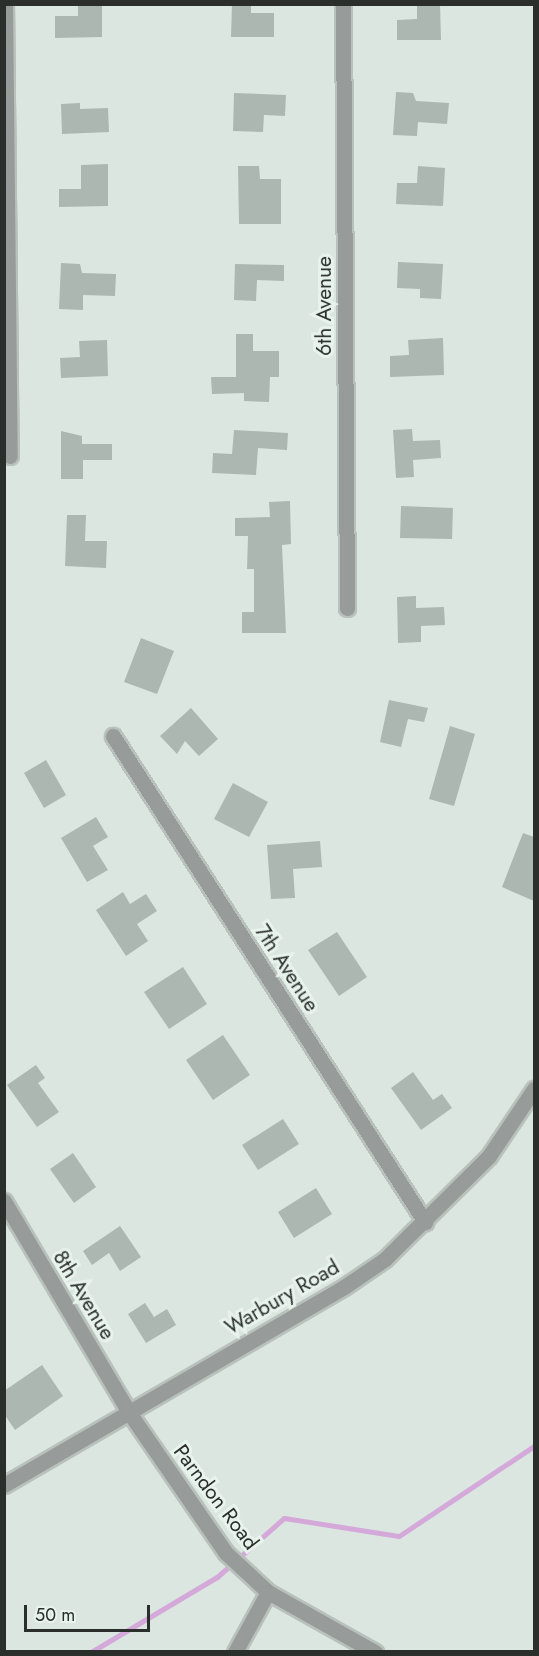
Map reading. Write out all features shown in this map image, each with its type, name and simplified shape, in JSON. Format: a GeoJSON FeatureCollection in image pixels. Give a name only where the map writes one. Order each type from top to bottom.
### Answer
{"type":"FeatureCollection","features":[{"type":"Feature","properties":{"kind":"street"},"geometry":{"type":"LineString","coordinates":[[5,4],[10,456]]}},
{"type":"Feature","properties":{"kind":"street","name":"6th Avenue"},"geometry":{"type":"LineString","coordinates":[[342,4],[346,608]]}},
{"type":"Feature","properties":{"kind":"street","name":"7th Avenue"},"geometry":{"type":"LineString","coordinates":[[113,736],[425,1222]]}},
{"type":"Feature","properties":{"kind":"street","name":"Warbury Road"},"geometry":{"type":"LineString","coordinates":[[4,1485],[344,1287],[385,1259],[425,1222],[489,1156],[534,1089]]}},
{"type":"Feature","properties":{"kind":"street","name":"8th Avenue"},"geometry":{"type":"LineString","coordinates":[[4,1201],[128,1411]]}},
{"type":"Feature","properties":{"kind":"street","name":"Parndon Road"},"geometry":{"type":"LineString","coordinates":[[128,1411],[226,1553],[268,1592],[375,1652]]}},
{"type":"Feature","properties":{"kind":"street"},"geometry":{"type":"LineString","coordinates":[[235,1652],[268,1592]]}},
{"type":"Feature","properties":{"kind":"building"},"geometry":{"type":"Polygon","coordinates":[[[78,4],[102,4],[102,37],[55,38],[55,16],[78,16],[78,4]]]}},
{"type":"Feature","properties":{"kind":"building"},"geometry":{"type":"Polygon","coordinates":[[[232,4],[251,4],[251,13],[274,13],[274,37],[231,37],[232,4]]]}},
{"type":"Feature","properties":{"kind":"building"},"geometry":{"type":"Polygon","coordinates":[[[417,4],[440,4],[441,40],[397,40],[397,20],[417,19],[417,4]]]}},
{"type":"Feature","properties":{"kind":"building"},"geometry":{"type":"Polygon","coordinates":[[[396,92],[413,93],[416,101],[449,103],[447,124],[418,122],[417,136],[393,135],[396,92]]]}},
{"type":"Feature","properties":{"kind":"building"},"geometry":{"type":"Polygon","coordinates":[[[234,93],[286,95],[285,116],[264,115],[263,132],[233,131],[234,93]]]}},
{"type":"Feature","properties":{"kind":"building"},"geometry":{"type":"Polygon","coordinates":[[[80,103],[80,109],[108,108],[109,132],[62,134],[61,104],[80,103]]]}},
{"type":"Feature","properties":{"kind":"building"},"geometry":{"type":"Polygon","coordinates":[[[108,164],[108,206],[59,207],[59,189],[81,189],[81,165],[108,164]]]}},
{"type":"Feature","properties":{"kind":"building"},"geometry":{"type":"Polygon","coordinates":[[[238,166],[259,166],[260,179],[281,179],[281,224],[239,224],[238,166]]]}},
{"type":"Feature","properties":{"kind":"building"},"geometry":{"type":"Polygon","coordinates":[[[418,166],[445,168],[443,206],[396,204],[397,183],[417,183],[418,166]]]}},
{"type":"Feature","properties":{"kind":"building"},"geometry":{"type":"Polygon","coordinates":[[[398,262],[443,264],[441,299],[420,298],[420,289],[397,288],[398,262]]]}},
{"type":"Feature","properties":{"kind":"building"},"geometry":{"type":"Polygon","coordinates":[[[61,263],[80,264],[82,273],[116,274],[115,296],[83,295],[83,310],[59,309],[61,263]]]}},
{"type":"Feature","properties":{"kind":"building"},"geometry":{"type":"Polygon","coordinates":[[[235,264],[284,265],[284,281],[257,280],[256,301],[234,300],[235,264]]]}},
{"type":"Feature","properties":{"kind":"building"},"geometry":{"type":"Polygon","coordinates":[[[236,334],[253,334],[253,351],[279,351],[279,377],[270,377],[269,402],[244,401],[244,393],[212,394],[211,377],[236,377],[236,334]]]}},
{"type":"Feature","properties":{"kind":"building"},"geometry":{"type":"Polygon","coordinates":[[[443,338],[444,375],[390,377],[390,356],[409,355],[408,340],[443,338]]]}},
{"type":"Feature","properties":{"kind":"building"},"geometry":{"type":"Polygon","coordinates":[[[107,340],[108,376],[61,378],[60,358],[80,357],[79,341],[107,340]]]}},
{"type":"Feature","properties":{"kind":"building"},"geometry":{"type":"Polygon","coordinates":[[[412,429],[413,441],[440,440],[441,458],[413,460],[414,477],[396,478],[393,430],[412,429]]]}},
{"type":"Feature","properties":{"kind":"building"},"geometry":{"type":"Polygon","coordinates":[[[234,430],[288,433],[287,450],[258,448],[256,475],[212,473],[213,453],[232,454],[234,430]]]}},
{"type":"Feature","properties":{"kind":"building"},"geometry":{"type":"Polygon","coordinates":[[[61,431],[82,436],[82,444],[112,444],[112,460],[83,460],[83,479],[61,479],[61,431]]]}},
{"type":"Feature","properties":{"kind":"building"},"geometry":{"type":"Polygon","coordinates":[[[290,501],[291,544],[282,545],[286,633],[242,633],[242,612],[254,612],[254,569],[247,569],[248,536],[235,536],[235,518],[270,517],[269,502],[290,501]]]}},
{"type":"Feature","properties":{"kind":"building"},"geometry":{"type":"Polygon","coordinates":[[[401,506],[453,508],[452,539],[400,538],[401,506]]]}},
{"type":"Feature","properties":{"kind":"building"},"geometry":{"type":"Polygon","coordinates":[[[67,515],[86,515],[85,541],[107,541],[106,568],[65,566],[67,515]]]}},
{"type":"Feature","properties":{"kind":"building"},"geometry":{"type":"Polygon","coordinates":[[[416,596],[416,608],[444,607],[445,625],[421,626],[421,642],[398,643],[397,597],[416,596]]]}},
{"type":"Feature","properties":{"kind":"building"},"geometry":{"type":"Polygon","coordinates":[[[141,638],[174,651],[157,694],[124,682],[141,638]]]}},
{"type":"Feature","properties":{"kind":"building"},"geometry":{"type":"Polygon","coordinates":[[[389,700],[428,708],[424,722],[408,719],[401,747],[380,742],[389,700]]]}},
{"type":"Feature","properties":{"kind":"building"},"geometry":{"type":"Polygon","coordinates":[[[191,708],[218,739],[199,756],[185,741],[177,754],[160,736],[191,708]]]}},
{"type":"Feature","properties":{"kind":"building"},"geometry":{"type":"Polygon","coordinates":[[[450,726],[475,734],[454,806],[429,799],[450,726]]]}},
{"type":"Feature","properties":{"kind":"building"},"geometry":{"type":"Polygon","coordinates":[[[46,760],[66,795],[44,808],[24,773],[46,760]]]}},
{"type":"Feature","properties":{"kind":"building"},"geometry":{"type":"Polygon","coordinates":[[[233,783],[268,802],[249,837],[214,819],[233,783]]]}},
{"type":"Feature","properties":{"kind":"building"},"geometry":{"type":"Polygon","coordinates":[[[96,817],[108,837],[93,846],[108,870],[87,882],[61,838],[96,817]]]}},
{"type":"Feature","properties":{"kind":"building"},"geometry":{"type":"Polygon","coordinates":[[[523,833],[534,837],[534,901],[502,887],[523,833]]]}},
{"type":"Feature","properties":{"kind":"building"},"geometry":{"type":"Polygon","coordinates":[[[320,841],[322,867],[293,869],[295,898],[271,899],[267,845],[320,841]]]}},
{"type":"Feature","properties":{"kind":"building"},"geometry":{"type":"Polygon","coordinates":[[[123,892],[130,904],[146,894],[157,911],[137,924],[148,941],[126,956],[96,910],[123,892]]]}},
{"type":"Feature","properties":{"kind":"building"},"geometry":{"type":"Polygon","coordinates":[[[337,932],[367,977],[339,996],[308,950],[337,932]]]}},
{"type":"Feature","properties":{"kind":"building"},"geometry":{"type":"Polygon","coordinates":[[[183,967],[207,1004],[169,1029],[144,992],[183,967]]]}},
{"type":"Feature","properties":{"kind":"building"},"geometry":{"type":"Polygon","coordinates":[[[223,1035],[250,1075],[213,1100],[186,1060],[223,1035]]]}},
{"type":"Feature","properties":{"kind":"building"},"geometry":{"type":"Polygon","coordinates":[[[36,1065],[45,1078],[38,1083],[59,1112],[37,1127],[7,1085],[36,1065]]]}},
{"type":"Feature","properties":{"kind":"building"},"geometry":{"type":"Polygon","coordinates":[[[413,1072],[433,1100],[442,1094],[452,1108],[421,1130],[391,1088],[413,1072]]]}},
{"type":"Feature","properties":{"kind":"building"},"geometry":{"type":"Polygon","coordinates":[[[283,1119],[299,1144],[258,1170],[242,1145],[283,1119]]]}},
{"type":"Feature","properties":{"kind":"building"},"geometry":{"type":"Polygon","coordinates":[[[73,1153],[96,1187],[74,1203],[50,1169],[73,1153]]]}},
{"type":"Feature","properties":{"kind":"building"},"geometry":{"type":"Polygon","coordinates":[[[316,1188],[332,1214],[294,1238],[278,1212],[316,1188]]]}},
{"type":"Feature","properties":{"kind":"building"},"geometry":{"type":"Polygon","coordinates":[[[120,1226],[141,1257],[120,1271],[109,1253],[92,1265],[83,1251],[120,1226]]]}},
{"type":"Feature","properties":{"kind":"building"},"geometry":{"type":"Polygon","coordinates":[[[145,1303],[154,1317],[167,1309],[176,1325],[146,1343],[128,1314],[145,1303]]]}},
{"type":"Feature","properties":{"kind":"building"},"geometry":{"type":"Polygon","coordinates":[[[42,1365],[63,1396],[15,1430],[4,1414],[4,1391],[42,1365]]]}},
{"type":"Feature","properties":{"kind":"waterway"},"geometry":{"type":"LineString","coordinates":[[91,1652],[217,1577],[284,1518],[399,1536],[534,1446]]}}]}
